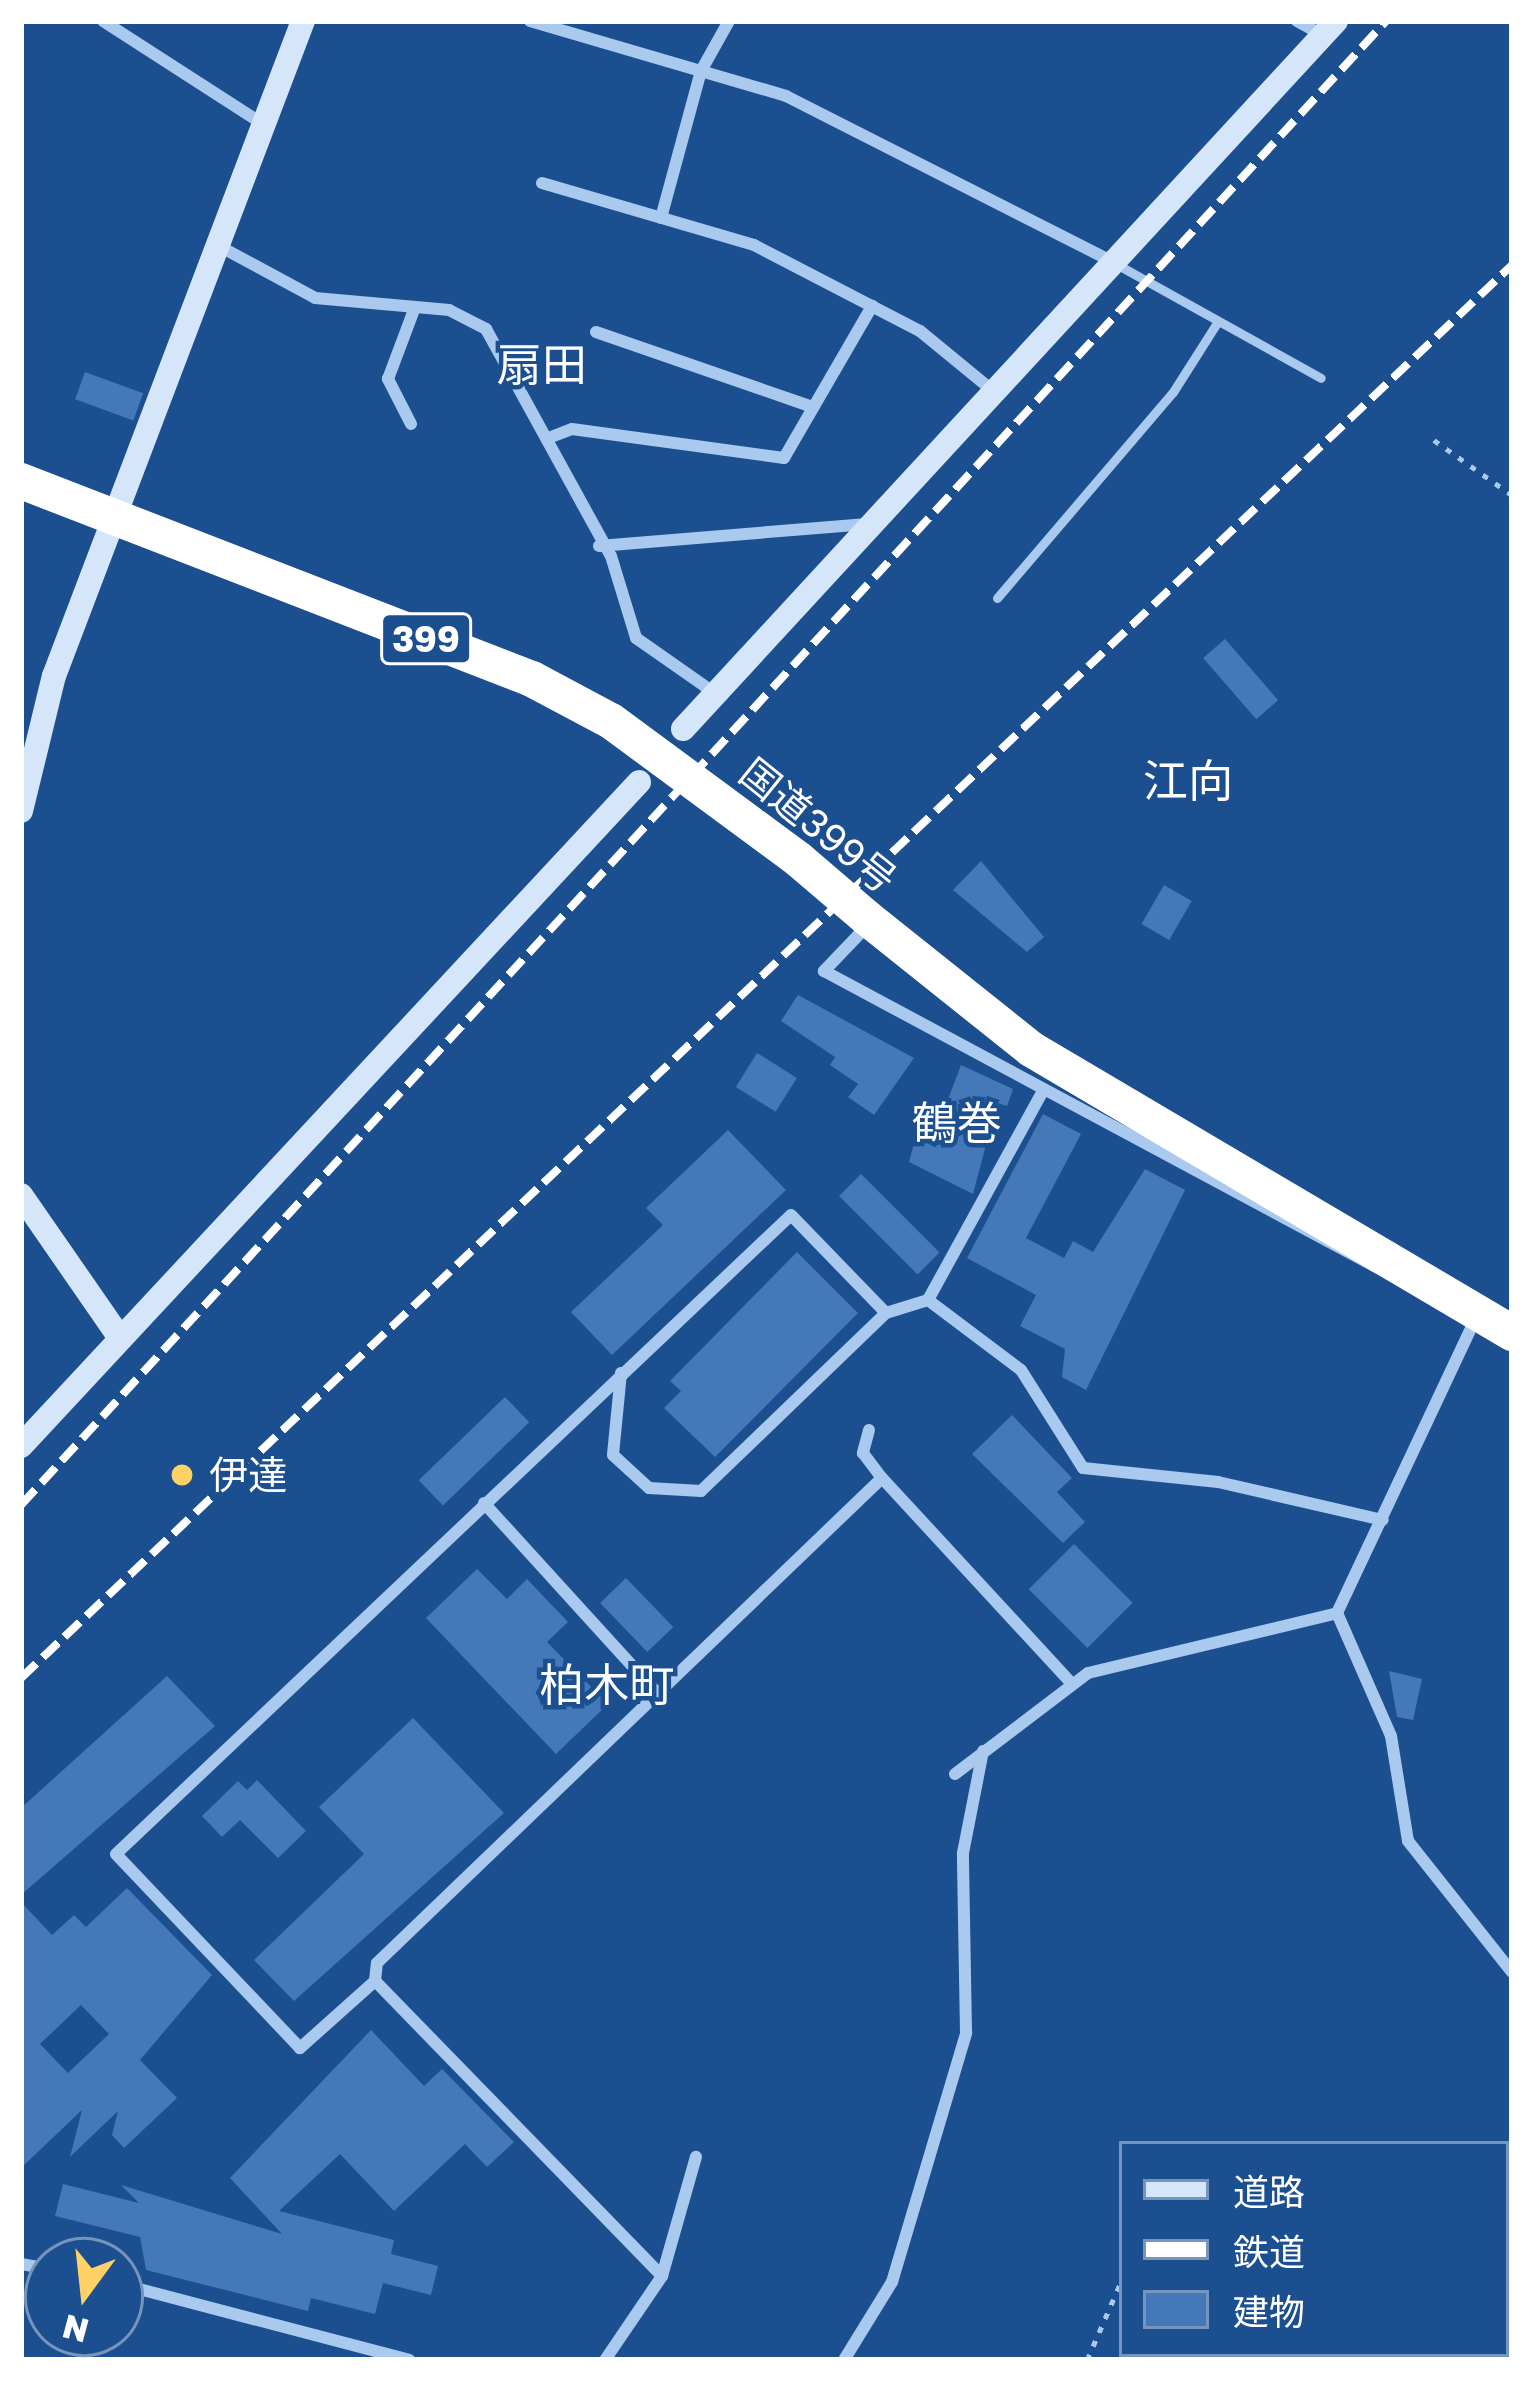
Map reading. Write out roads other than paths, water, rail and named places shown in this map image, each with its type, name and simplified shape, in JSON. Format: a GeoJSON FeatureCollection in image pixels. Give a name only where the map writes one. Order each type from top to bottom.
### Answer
{"type":"FeatureCollection","features":[{"type":"Feature","properties":{"kind":"highway","name":"国道399号"},"geometry":{"type":"LineString","coordinates":[[21,481],[532,680],[611,721],[798,859],[1030,1049],[1512,1334]]}},
{"type":"Feature","properties":{"kind":"street"},"geometry":{"type":"LineString","coordinates":[[21,811],[54,676],[303,21]]}},
{"type":"Feature","properties":{"kind":"street"},"geometry":{"type":"LineString","coordinates":[[530,21],[701,71],[851,125],[1113,262]]}},
{"type":"Feature","properties":{"kind":"street"},"geometry":{"type":"LineString","coordinates":[[661,218],[701,71],[729,21]]}},
{"type":"Feature","properties":{"kind":"street"},"geometry":{"type":"LineString","coordinates":[[1297,21],[1330,28]]}},
{"type":"Feature","properties":{"kind":"street"},"geometry":{"type":"LineString","coordinates":[[106,22],[264,124]]}},
{"type":"Feature","properties":{"kind":"street"},"geometry":{"type":"LineString","coordinates":[[682,729],[864,524],[994,392],[1330,28]]}},
{"type":"Feature","properties":{"kind":"street"},"geometry":{"type":"LineString","coordinates":[[542,183],[754,245],[943,346],[994,392]]}},
{"type":"Feature","properties":{"kind":"street"},"geometry":{"type":"LineString","coordinates":[[219,246],[316,298],[415,307],[486,329],[550,437],[636,638],[713,692]]}},
{"type":"Feature","properties":{"kind":"street"},"geometry":{"type":"LineString","coordinates":[[550,437],[572,429],[784,458],[872,306]]}},
{"type":"Feature","properties":{"kind":"street"},"geometry":{"type":"LineString","coordinates":[[411,424],[388,379],[415,307]]}},
{"type":"Feature","properties":{"kind":"street"},"geometry":{"type":"LineString","coordinates":[[596,332],[813,406]]}},
{"type":"Feature","properties":{"kind":"street"},"geometry":{"type":"LineString","coordinates":[[599,546],[864,524]]}},
{"type":"Feature","properties":{"kind":"street"},"geometry":{"type":"LineString","coordinates":[[21,1446],[638,782]]}},
{"type":"Feature","properties":{"kind":"street"},"geometry":{"type":"LineString","coordinates":[[869,920],[824,971],[1357,1265],[1408,1272]]}},
{"type":"Feature","properties":{"kind":"street"},"geometry":{"type":"LineString","coordinates":[[621,1372],[614,1454],[636,1480],[684,1498],[722,1477],[886,1313],[928,1300],[1042,1093]]}},
{"type":"Feature","properties":{"kind":"street"},"geometry":{"type":"LineString","coordinates":[[21,1195],[120,1338]]}},
{"type":"Feature","properties":{"kind":"street"},"geometry":{"type":"LineString","coordinates":[[882,1478],[428,1904],[375,1982],[300,2048],[116,1854],[790,1215],[886,1313]]}},
{"type":"Feature","properties":{"kind":"street"},"geometry":{"type":"LineString","coordinates":[[928,1300],[1021,1370],[1083,1468],[1218,1482],[1383,1520]]}},
{"type":"Feature","properties":{"kind":"street"},"geometry":{"type":"LineString","coordinates":[[1337,1613],[1478,1315]]}},
{"type":"Feature","properties":{"kind":"street"},"geometry":{"type":"LineString","coordinates":[[869,1430],[863,1453],[882,1478],[1072,1684]]}},
{"type":"Feature","properties":{"kind":"street"},"geometry":{"type":"LineString","coordinates":[[484,1503],[655,1690]]}},
{"type":"Feature","properties":{"kind":"street"},"geometry":{"type":"LineString","coordinates":[[955,1774],[1072,1684],[1143,1656],[1337,1613]]}},
{"type":"Feature","properties":{"kind":"street"},"geometry":{"type":"LineString","coordinates":[[1337,1613],[1391,1736],[1408,1841],[1512,1972]]}},
{"type":"Feature","properties":{"kind":"street"},"geometry":{"type":"LineString","coordinates":[[844,2360],[892,2282],[966,2033],[963,1853],[983,1750]]}},
{"type":"Feature","properties":{"kind":"street"},"geometry":{"type":"LineString","coordinates":[[375,1982],[662,2276]]}},
{"type":"Feature","properties":{"kind":"street"},"geometry":{"type":"LineString","coordinates":[[605,2360],[662,2276],[696,2158]]}},
{"type":"Feature","properties":{"kind":"street"},"geometry":{"type":"LineString","coordinates":[[144,2290],[409,2360]]}},
{"type":"Feature","properties":{"kind":"lane"},"geometry":{"type":"LineString","coordinates":[[1113,262],[1321,378]]}},
{"type":"Feature","properties":{"kind":"lane"},"geometry":{"type":"LineString","coordinates":[[997,598],[1173,392],[1218,321]]}},
{"type":"Feature","properties":{"kind":"railway"},"geometry":{"type":"LineString","coordinates":[[21,1505],[1386,21]]}},
{"type":"Feature","properties":{"kind":"railway"},"geometry":{"type":"LineString","coordinates":[[21,1678],[1512,265]]}},
{"type":"Feature","properties":{"kind":"place","name":"伊達"},"geometry":{"type":"Point","coordinates":[182,1475]}},
{"type":"Feature","properties":{"kind":"district","name":"扇田"},"geometry":{"type":"Point","coordinates":[542,365]}},
{"type":"Feature","properties":{"kind":"district","name":"江向"},"geometry":{"type":"Point","coordinates":[1188,781]}},
{"type":"Feature","properties":{"kind":"district","name":"鶴巻"},"geometry":{"type":"Point","coordinates":[957,1123]}},
{"type":"Feature","properties":{"kind":"district","name":"柏木町"},"geometry":{"type":"Point","coordinates":[607,1685]}}]}
